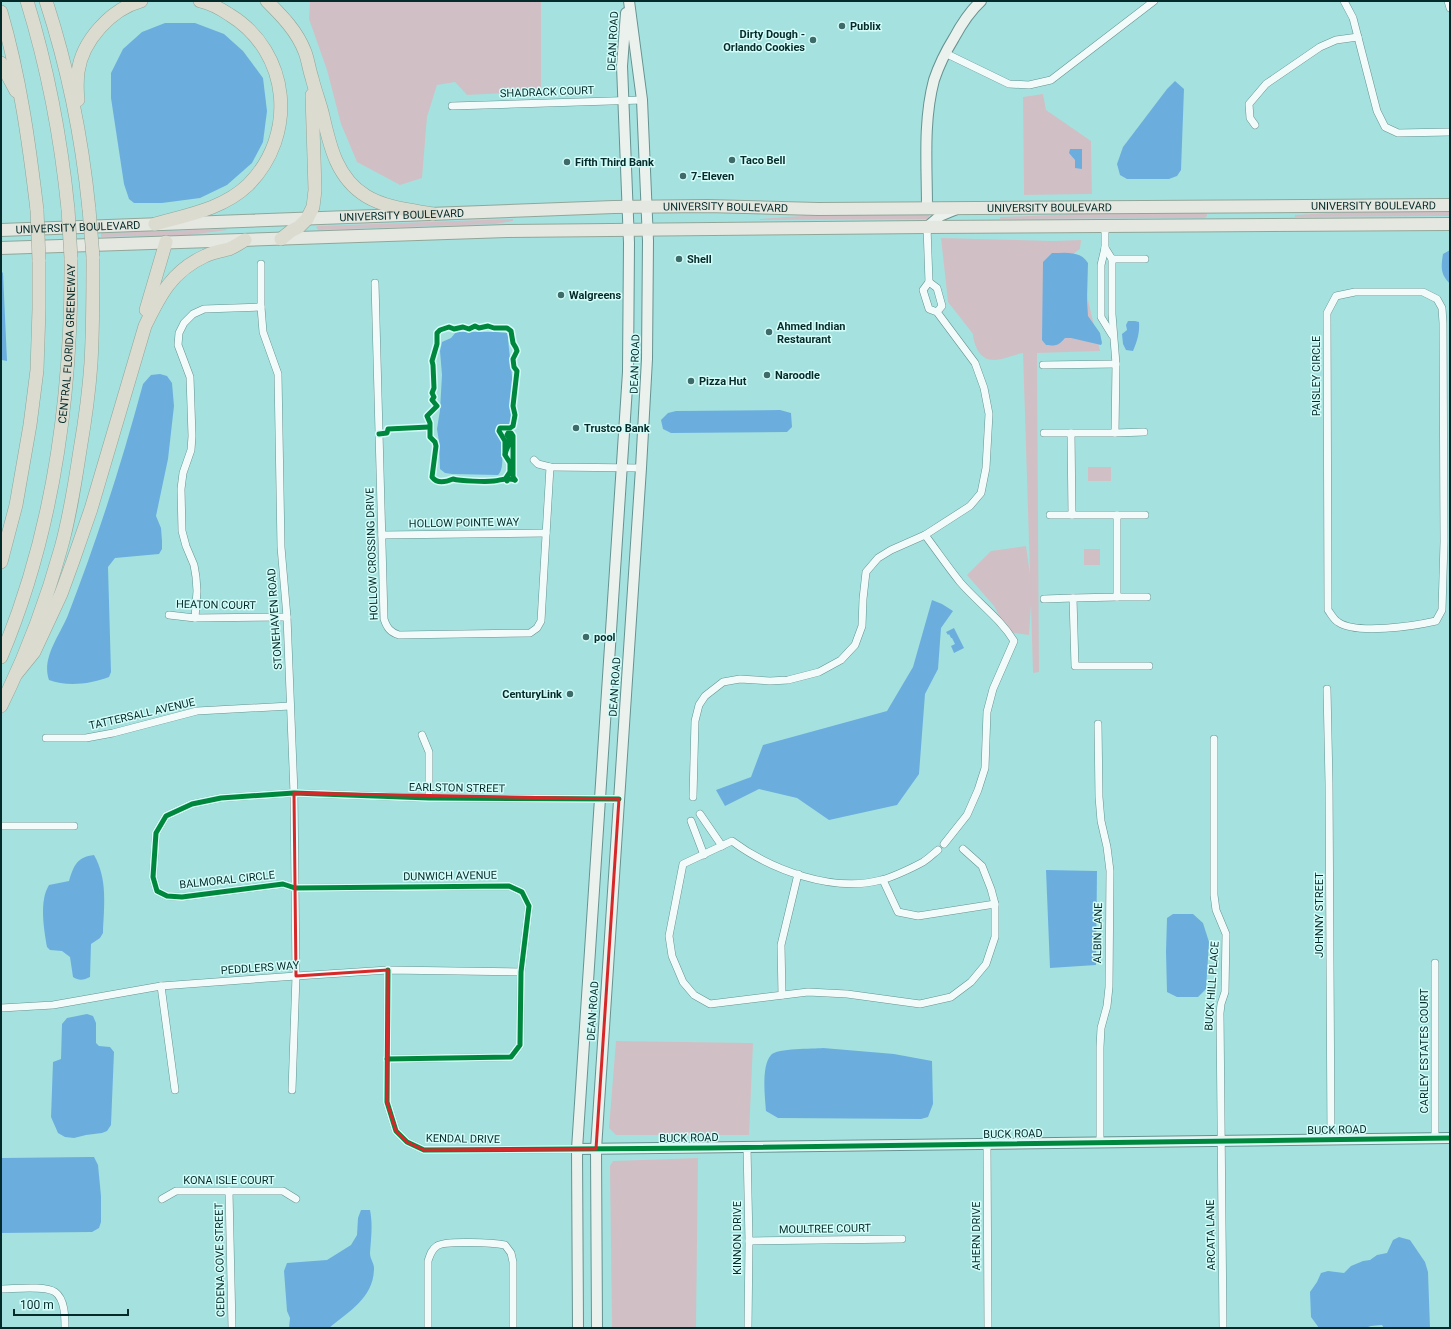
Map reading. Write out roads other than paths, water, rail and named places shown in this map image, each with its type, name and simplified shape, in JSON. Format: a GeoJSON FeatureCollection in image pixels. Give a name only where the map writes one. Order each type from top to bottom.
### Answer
{"type":"FeatureCollection","features":[{"type":"Feature","properties":{"kind":"highway","name":"CENTRAL FLORIDA GREENEWAY"},"geometry":{"type":"LineString","coordinates":[[1,657],[25,594],[42,532],[55,474],[66,394],[72,312],[71,258],[64,167],[47,75],[27,1]]}},
{"type":"Feature","properties":{"kind":"highway"},"geometry":{"type":"LineString","coordinates":[[46,1],[69,85],[82,152]]}},
{"type":"Feature","properties":{"kind":"highway"},"geometry":{"type":"LineString","coordinates":[[1,706],[17,672],[39,618],[59,555],[73,495],[85,418],[91,364],[93,257],[82,152],[77,84],[80,61],[85,49],[98,30],[115,14],[134,3],[141,1]]}},
{"type":"Feature","properties":{"kind":"highway"},"geometry":{"type":"LineString","coordinates":[[154,224],[214,208],[235,196],[248,185],[260,171],[271,151],[279,131],[282,108],[281,93],[276,73],[267,52],[255,35],[240,21],[223,10],[200,1]]}},
{"type":"Feature","properties":{"kind":"highway"},"geometry":{"type":"LineString","coordinates":[[267,1],[290,25],[305,51],[334,158],[343,175],[353,186],[366,196],[382,203],[433,214]]}},
{"type":"Feature","properties":{"kind":"highway"},"geometry":{"type":"LineString","coordinates":[[1,12],[18,76],[23,102],[37,210],[39,260],[37,370],[30,425],[16,505],[1,562]]}},
{"type":"Feature","properties":{"kind":"highway"},"geometry":{"type":"LineString","coordinates":[[1,63],[23,102]]}},
{"type":"Feature","properties":{"kind":"highway"},"geometry":{"type":"LineString","coordinates":[[280,239],[291,230],[299,227],[307,219],[313,208],[315,194],[312,77]]}},
{"type":"Feature","properties":{"kind":"highway"},"geometry":{"type":"LineString","coordinates":[[17,672],[34,652],[69,573],[89,515],[145,326],[160,296],[179,273],[204,256],[230,248],[245,240]]}},
{"type":"Feature","properties":{"kind":"highway"},"geometry":{"type":"LineString","coordinates":[[145,326],[146,310],[166,242]]}},
{"type":"Feature","properties":{"kind":"main road","name":"DEAN ROAD"},"geometry":{"type":"LineString","coordinates":[[597,1328],[596,1148],[647,359],[647,230],[642,100],[628,1]]}},
{"type":"Feature","properties":{"kind":"main road","name":"DEAN ROAD"},"geometry":{"type":"LineString","coordinates":[[578,1328],[577,1149],[623,468],[629,350],[628,230],[622,66],[628,1]]}},
{"type":"Feature","properties":{"kind":"main road"},"geometry":{"type":"LineString","coordinates":[[927,208],[927,129],[929,106],[935,79],[945,53],[961,24],[980,1]]}},
{"type":"Feature","properties":{"kind":"main road","name":"UNIVERSITY BOULEVARD"},"geometry":{"type":"LineString","coordinates":[[1,230],[565,208],[731,207],[818,209],[1450,205]]}},
{"type":"Feature","properties":{"kind":"main road"},"geometry":{"type":"LineString","coordinates":[[1225,225],[1227,218],[1235,212],[1326,206]]}},
{"type":"Feature","properties":{"kind":"main road"},"geometry":{"type":"LineString","coordinates":[[927,227],[940,216],[961,208]]}},
{"type":"Feature","properties":{"kind":"main road","name":"UNIVERSITY BOULEVARD"},"geometry":{"type":"LineString","coordinates":[[1,248],[480,232],[927,227],[1450,224]]}},
{"type":"Feature","properties":{"kind":"main road","name":"BUCK ROAD"},"geometry":{"type":"LineString","coordinates":[[577,1149],[1450,1138]]}},
{"type":"Feature","properties":{"kind":"street"},"geometry":{"type":"LineString","coordinates":[[945,53],[1009,84],[1029,85],[1050,80],[1154,1]]}},
{"type":"Feature","properties":{"kind":"street"},"geometry":{"type":"LineString","coordinates":[[1344,1],[1353,18],[1377,111],[1385,127],[1398,133],[1450,132]]}},
{"type":"Feature","properties":{"kind":"street"},"geometry":{"type":"LineString","coordinates":[[1448,1],[1450,8]]}},
{"type":"Feature","properties":{"kind":"street"},"geometry":{"type":"LineString","coordinates":[[1255,125],[1250,118],[1249,104],[1266,84],[1320,47],[1336,40],[1358,37]]}},
{"type":"Feature","properties":{"kind":"street","name":"SHADRACK COURT"},"geometry":{"type":"LineString","coordinates":[[452,106],[642,100]]}},
{"type":"Feature","properties":{"kind":"street"},"geometry":{"type":"LineString","coordinates":[[1105,226],[1105,248],[1101,265],[1101,317],[1114,337]]}},
{"type":"Feature","properties":{"kind":"street"},"geometry":{"type":"LineString","coordinates":[[693,797],[695,722],[699,705],[705,696],[722,682],[740,680],[770,682],[788,680],[819,672],[841,660],[855,645],[862,626],[866,572],[878,558],[891,550],[925,535],[970,506],[981,493],[986,468],[989,414],[984,388],[975,362],[937,312],[929,309],[923,290],[929,282],[927,227]]}},
{"type":"Feature","properties":{"kind":"street"},"geometry":{"type":"LineString","coordinates":[[1105,248],[1112,260],[1112,314],[1116,364],[1115,432]]}},
{"type":"Feature","properties":{"kind":"street"},"geometry":{"type":"LineString","coordinates":[[1112,260],[1144,260]]}},
{"type":"Feature","properties":{"kind":"street","name":"STONEHAVEN ROAD"},"geometry":{"type":"LineString","coordinates":[[261,264],[261,307],[263,332],[278,374],[280,547],[287,617],[294,793],[296,976],[292,1090]]}},
{"type":"Feature","properties":{"kind":"street"},"geometry":{"type":"LineString","coordinates":[[929,282],[937,288],[942,306],[937,312]]}},
{"type":"Feature","properties":{"kind":"street","name":"HOLLOW CROSSING DRIVE"},"geometry":{"type":"LineString","coordinates":[[375,283],[384,619],[388,628],[399,635],[530,633],[537,628],[541,621],[550,467]]}},
{"type":"Feature","properties":{"kind":"street","name":"PAISLEY CIRCLE"},"geometry":{"type":"LineString","coordinates":[[1355,292],[1423,292],[1437,299],[1442,308],[1447,542],[1442,610],[1436,621],[1409,627],[1351,628],[1337,622],[1328,610],[1327,314],[1336,296],[1355,292]]}},
{"type":"Feature","properties":{"kind":"street"},"geometry":{"type":"LineString","coordinates":[[195,618],[197,591],[196,577],[194,565],[186,546],[182,531],[181,489],[183,473],[191,450],[190,377],[178,345],[179,333],[184,323],[193,314],[204,309],[261,307]]}},
{"type":"Feature","properties":{"kind":"street"},"geometry":{"type":"LineString","coordinates":[[1042,365],[1116,364]]}},
{"type":"Feature","properties":{"kind":"street"},"geometry":{"type":"LineString","coordinates":[[1044,433],[1144,432]]}},
{"type":"Feature","properties":{"kind":"street"},"geometry":{"type":"LineString","coordinates":[[1070,433],[1072,516]]}},
{"type":"Feature","properties":{"kind":"street"},"geometry":{"type":"LineString","coordinates":[[534,460],[538,464],[550,467],[641,468]]}},
{"type":"Feature","properties":{"kind":"street"},"geometry":{"type":"LineString","coordinates":[[1117,515],[1117,597]]}},
{"type":"Feature","properties":{"kind":"street"},"geometry":{"type":"LineString","coordinates":[[1050,516],[1145,515]]}},
{"type":"Feature","properties":{"kind":"street","name":"HOLLOW POINTE WAY"},"geometry":{"type":"LineString","coordinates":[[382,535],[546,533]]}},
{"type":"Feature","properties":{"kind":"street"},"geometry":{"type":"LineString","coordinates":[[925,535],[961,582],[992,613],[1014,641],[993,689],[987,712],[985,768],[978,790],[967,815],[944,844]]}},
{"type":"Feature","properties":{"kind":"street"},"geometry":{"type":"LineString","coordinates":[[1044,599],[1146,597]]}},
{"type":"Feature","properties":{"kind":"street"},"geometry":{"type":"LineString","coordinates":[[1073,598],[1075,666],[1149,666]]}},
{"type":"Feature","properties":{"kind":"street","name":"HEATON COURT"},"geometry":{"type":"LineString","coordinates":[[169,615],[195,618],[287,617]]}},
{"type":"Feature","properties":{"kind":"street","name":"JOHNNY STREET"},"geometry":{"type":"LineString","coordinates":[[1328,689],[1331,1140]]}},
{"type":"Feature","properties":{"kind":"street","name":"TATTERSALL AVENUE"},"geometry":{"type":"LineString","coordinates":[[46,738],[86,738],[113,733],[197,711],[290,706]]}},
{"type":"Feature","properties":{"kind":"street","name":"ALBIN LANE"},"geometry":{"type":"LineString","coordinates":[[1098,724],[1099,797],[1101,821],[1107,847],[1110,871],[1109,987],[1107,1006],[1101,1028],[1100,1047],[1100,1142]]}},
{"type":"Feature","properties":{"kind":"street"},"geometry":{"type":"LineString","coordinates":[[422,735],[429,752],[429,798]]}},
{"type":"Feature","properties":{"kind":"street","name":"BUCK HILL PLACE"},"geometry":{"type":"LineString","coordinates":[[1214,740],[1214,895],[1216,910],[1226,934],[1225,992],[1220,1013],[1221,1141]]}},
{"type":"Feature","properties":{"kind":"street","name":"EARLSTON STREET"},"geometry":{"type":"LineString","coordinates":[[294,793],[429,798],[619,799]]}},
{"type":"Feature","properties":{"kind":"street","name":"BALMORAL CIRCLE"},"geometry":{"type":"LineString","coordinates":[[294,793],[221,798],[192,804],[166,816],[156,833],[153,877],[156,891],[167,896],[182,897],[283,884],[295,888]]}},
{"type":"Feature","properties":{"kind":"street"},"geometry":{"type":"LineString","coordinates":[[700,814],[722,846]]}},
{"type":"Feature","properties":{"kind":"street"},"geometry":{"type":"LineString","coordinates":[[691,821],[704,855]]}},
{"type":"Feature","properties":{"kind":"street"},"geometry":{"type":"LineString","coordinates":[[1,826],[74,826]]}},
{"type":"Feature","properties":{"kind":"street"},"geometry":{"type":"LineString","coordinates":[[938,850],[924,862],[883,880],[865,883],[834,883],[798,874],[773,864],[732,841],[683,864],[669,936],[672,956],[682,982],[694,995],[710,1004],[808,992],[847,994],[920,1004],[951,997],[971,982],[986,964],[995,937],[995,904],[991,889],[982,866],[963,849]]}},
{"type":"Feature","properties":{"kind":"street"},"geometry":{"type":"LineString","coordinates":[[782,996],[781,945],[798,874]]}},
{"type":"Feature","properties":{"kind":"street"},"geometry":{"type":"LineString","coordinates":[[883,880],[898,912],[918,916],[995,904]]}},
{"type":"Feature","properties":{"kind":"street","name":"DUNWICH AVENUE"},"geometry":{"type":"LineString","coordinates":[[295,888],[509,886],[522,892],[529,906],[521,972],[520,1045],[511,1057],[387,1059]]}},
{"type":"Feature","properties":{"kind":"street","name":"CARLEY ESTATES COURT"},"geometry":{"type":"LineString","coordinates":[[1435,963],[1435,1139]]}},
{"type":"Feature","properties":{"kind":"street","name":"KENDAL DRIVE"},"geometry":{"type":"LineString","coordinates":[[388,970],[387,1102],[396,1130],[407,1142],[424,1150],[577,1149]]}},
{"type":"Feature","properties":{"kind":"street","name":"PEDDLERS WAY"},"geometry":{"type":"LineString","coordinates":[[1,1008],[53,1005],[161,986],[296,976],[388,970],[521,972]]}},
{"type":"Feature","properties":{"kind":"street"},"geometry":{"type":"LineString","coordinates":[[161,986],[175,1090]]}},
{"type":"Feature","properties":{"kind":"street","name":"ARCATA LANE"},"geometry":{"type":"LineString","coordinates":[[1221,1141],[1223,1328]]}},
{"type":"Feature","properties":{"kind":"street","name":"AHERN DRIVE"},"geometry":{"type":"LineString","coordinates":[[987,1144],[988,1328]]}},
{"type":"Feature","properties":{"kind":"street","name":"KINNON DRIVE"},"geometry":{"type":"LineString","coordinates":[[747,1147],[749,1241],[748,1328]]}},
{"type":"Feature","properties":{"kind":"street","name":"KONA ISLE COURT"},"geometry":{"type":"LineString","coordinates":[[162,1199],[176,1191],[283,1191],[296,1199]]}},
{"type":"Feature","properties":{"kind":"street","name":"CEDENA COVE STREET"},"geometry":{"type":"LineString","coordinates":[[229,1191],[232,1328]]}},
{"type":"Feature","properties":{"kind":"street","name":"MOULTREE COURT"},"geometry":{"type":"LineString","coordinates":[[749,1241],[902,1239]]}},
{"type":"Feature","properties":{"kind":"street"},"geometry":{"type":"LineString","coordinates":[[428,1328],[428,1261],[430,1252],[438,1245],[448,1243],[496,1243],[505,1245],[511,1253],[513,1262],[513,1328]]}},
{"type":"Feature","properties":{"kind":"street"},"geometry":{"type":"LineString","coordinates":[[1,1289],[44,1289],[55,1292],[61,1299],[65,1313],[66,1328]]}},
{"type":"Feature","properties":{"kind":"water"},"geometry":{"type":"Polygon","coordinates":[[[165,23],[195,23],[224,34],[243,51],[263,78],[267,111],[263,142],[252,163],[227,185],[200,198],[162,203],[134,203],[129,199],[124,184],[111,98],[111,73],[123,49],[142,32],[165,23]]]}},
{"type":"Feature","properties":{"kind":"water"},"geometry":{"type":"Polygon","coordinates":[[[1175,81],[1184,89],[1181,170],[1177,176],[1169,179],[1127,179],[1120,175],[1117,164],[1123,147],[1167,89],[1175,81]]]}},
{"type":"Feature","properties":{"kind":"water"},"geometry":{"type":"Polygon","coordinates":[[[1070,149],[1082,149],[1082,169],[1075,168],[1075,160],[1069,153],[1070,149]]]}},
{"type":"Feature","properties":{"kind":"water"},"geometry":{"type":"Polygon","coordinates":[[[1450,250],[1450,284],[1444,277],[1442,267],[1443,254],[1450,250]]]}},
{"type":"Feature","properties":{"kind":"water"},"geometry":{"type":"Polygon","coordinates":[[[1052,253],[1077,254],[1088,263],[1088,316],[1100,333],[1101,345],[1065,338],[1059,344],[1046,345],[1042,340],[1043,262],[1052,253]]]}},
{"type":"Feature","properties":{"kind":"water"},"geometry":{"type":"Polygon","coordinates":[[[1,271],[3,273],[7,361],[2,360],[1,358],[1,271]]]}},
{"type":"Feature","properties":{"kind":"water"},"geometry":{"type":"Polygon","coordinates":[[[1128,321],[1139,322],[1138,337],[1133,351],[1126,350],[1123,344],[1122,334],[1127,330],[1126,325],[1128,321]]]}},
{"type":"Feature","properties":{"kind":"water"},"geometry":{"type":"Polygon","coordinates":[[[456,332],[496,332],[507,333],[508,336],[512,379],[513,419],[511,427],[501,428],[499,431],[502,447],[502,467],[498,475],[452,474],[445,473],[440,469],[437,429],[440,410],[442,375],[440,351],[442,342],[451,338],[456,332]]]}},
{"type":"Feature","properties":{"kind":"water"},"geometry":{"type":"Polygon","coordinates":[[[160,374],[167,376],[172,383],[174,406],[168,459],[156,516],[161,528],[162,549],[159,554],[115,558],[108,567],[111,672],[109,677],[79,684],[49,680],[47,663],[49,655],[68,615],[99,530],[118,472],[143,384],[151,375],[160,374]]]}},
{"type":"Feature","properties":{"kind":"water"},"geometry":{"type":"Polygon","coordinates":[[[780,410],[791,413],[792,427],[787,432],[671,433],[663,429],[661,420],[668,413],[676,411],[780,410]]]}},
{"type":"Feature","properties":{"kind":"water"},"geometry":{"type":"Polygon","coordinates":[[[932,600],[953,611],[941,628],[938,669],[925,694],[919,774],[897,805],[829,820],[797,798],[759,789],[725,806],[716,790],[751,777],[763,745],[887,711],[913,667],[932,600]]]}},
{"type":"Feature","properties":{"kind":"water"},"geometry":{"type":"Polygon","coordinates":[[[954,628],[964,648],[954,653],[951,646],[955,644],[946,632],[954,628]]]}},
{"type":"Feature","properties":{"kind":"water"},"geometry":{"type":"Polygon","coordinates":[[[94,855],[103,883],[103,933],[100,938],[91,944],[90,977],[79,980],[73,977],[70,957],[62,951],[50,950],[47,947],[43,907],[49,885],[69,881],[77,863],[88,856],[94,855]]]}},
{"type":"Feature","properties":{"kind":"water"},"geometry":{"type":"Polygon","coordinates":[[[1046,870],[1097,871],[1096,965],[1050,968],[1046,870]]]}},
{"type":"Feature","properties":{"kind":"water"},"geometry":{"type":"Polygon","coordinates":[[[1173,914],[1193,914],[1203,923],[1209,942],[1206,989],[1198,997],[1177,997],[1167,992],[1167,918],[1173,914]]]}},
{"type":"Feature","properties":{"kind":"water"},"geometry":{"type":"Polygon","coordinates":[[[87,1014],[93,1016],[96,1023],[96,1043],[99,1046],[110,1047],[114,1052],[111,1125],[107,1131],[102,1133],[74,1138],[65,1137],[58,1133],[51,1117],[53,1062],[61,1059],[62,1024],[67,1018],[87,1014]]]}},
{"type":"Feature","properties":{"kind":"water"},"geometry":{"type":"Polygon","coordinates":[[[823,1048],[894,1054],[932,1061],[933,1104],[928,1117],[921,1119],[778,1118],[766,1111],[765,1074],[766,1066],[771,1055],[787,1050],[823,1048]]]}},
{"type":"Feature","properties":{"kind":"water"},"geometry":{"type":"Polygon","coordinates":[[[94,1157],[98,1165],[101,1196],[101,1222],[99,1228],[92,1232],[1,1233],[1,1158],[94,1157]]]}},
{"type":"Feature","properties":{"kind":"water"},"geometry":{"type":"Polygon","coordinates":[[[361,1210],[370,1210],[371,1216],[372,1226],[370,1253],[374,1268],[370,1288],[359,1303],[329,1328],[289,1328],[290,1318],[287,1311],[284,1271],[287,1263],[327,1260],[351,1245],[357,1235],[358,1218],[361,1210]]]}},
{"type":"Feature","properties":{"kind":"water"},"geometry":{"type":"Polygon","coordinates":[[[1399,1237],[1410,1240],[1425,1262],[1428,1272],[1430,1328],[1384,1328],[1382,1325],[1365,1328],[1319,1328],[1311,1317],[1310,1292],[1321,1273],[1328,1271],[1344,1273],[1351,1266],[1370,1260],[1377,1255],[1387,1253],[1393,1240],[1399,1237]]]}},
{"type":"Feature","properties":{"kind":"place","name":"Publix"},"geometry":{"type":"Point","coordinates":[842,26]}},
{"type":"Feature","properties":{"kind":"place","name":"Dirty Dough - Orlando Cookies"},"geometry":{"type":"Point","coordinates":[813,40]}},
{"type":"Feature","properties":{"kind":"place","name":"Taco Bell"},"geometry":{"type":"Point","coordinates":[732,160]}},
{"type":"Feature","properties":{"kind":"place","name":"Fifth Third Bank"},"geometry":{"type":"Point","coordinates":[567,162]}},
{"type":"Feature","properties":{"kind":"place","name":"7-Eleven"},"geometry":{"type":"Point","coordinates":[683,176]}},
{"type":"Feature","properties":{"kind":"place","name":"Shell"},"geometry":{"type":"Point","coordinates":[679,259]}},
{"type":"Feature","properties":{"kind":"place","name":"Walgreens"},"geometry":{"type":"Point","coordinates":[561,295]}},
{"type":"Feature","properties":{"kind":"place","name":"Ahmed Indian Restaurant"},"geometry":{"type":"Point","coordinates":[769,332]}},
{"type":"Feature","properties":{"kind":"place","name":"Naroodle"},"geometry":{"type":"Point","coordinates":[767,375]}},
{"type":"Feature","properties":{"kind":"place","name":"Pizza Hut"},"geometry":{"type":"Point","coordinates":[691,381]}},
{"type":"Feature","properties":{"kind":"place","name":"Trustco Bank"},"geometry":{"type":"Point","coordinates":[576,428]}},
{"type":"Feature","properties":{"kind":"place","name":"pool"},"geometry":{"type":"Point","coordinates":[586,637]}},
{"type":"Feature","properties":{"kind":"place","name":"CenturyLink"},"geometry":{"type":"Point","coordinates":[570,694]}}]}
